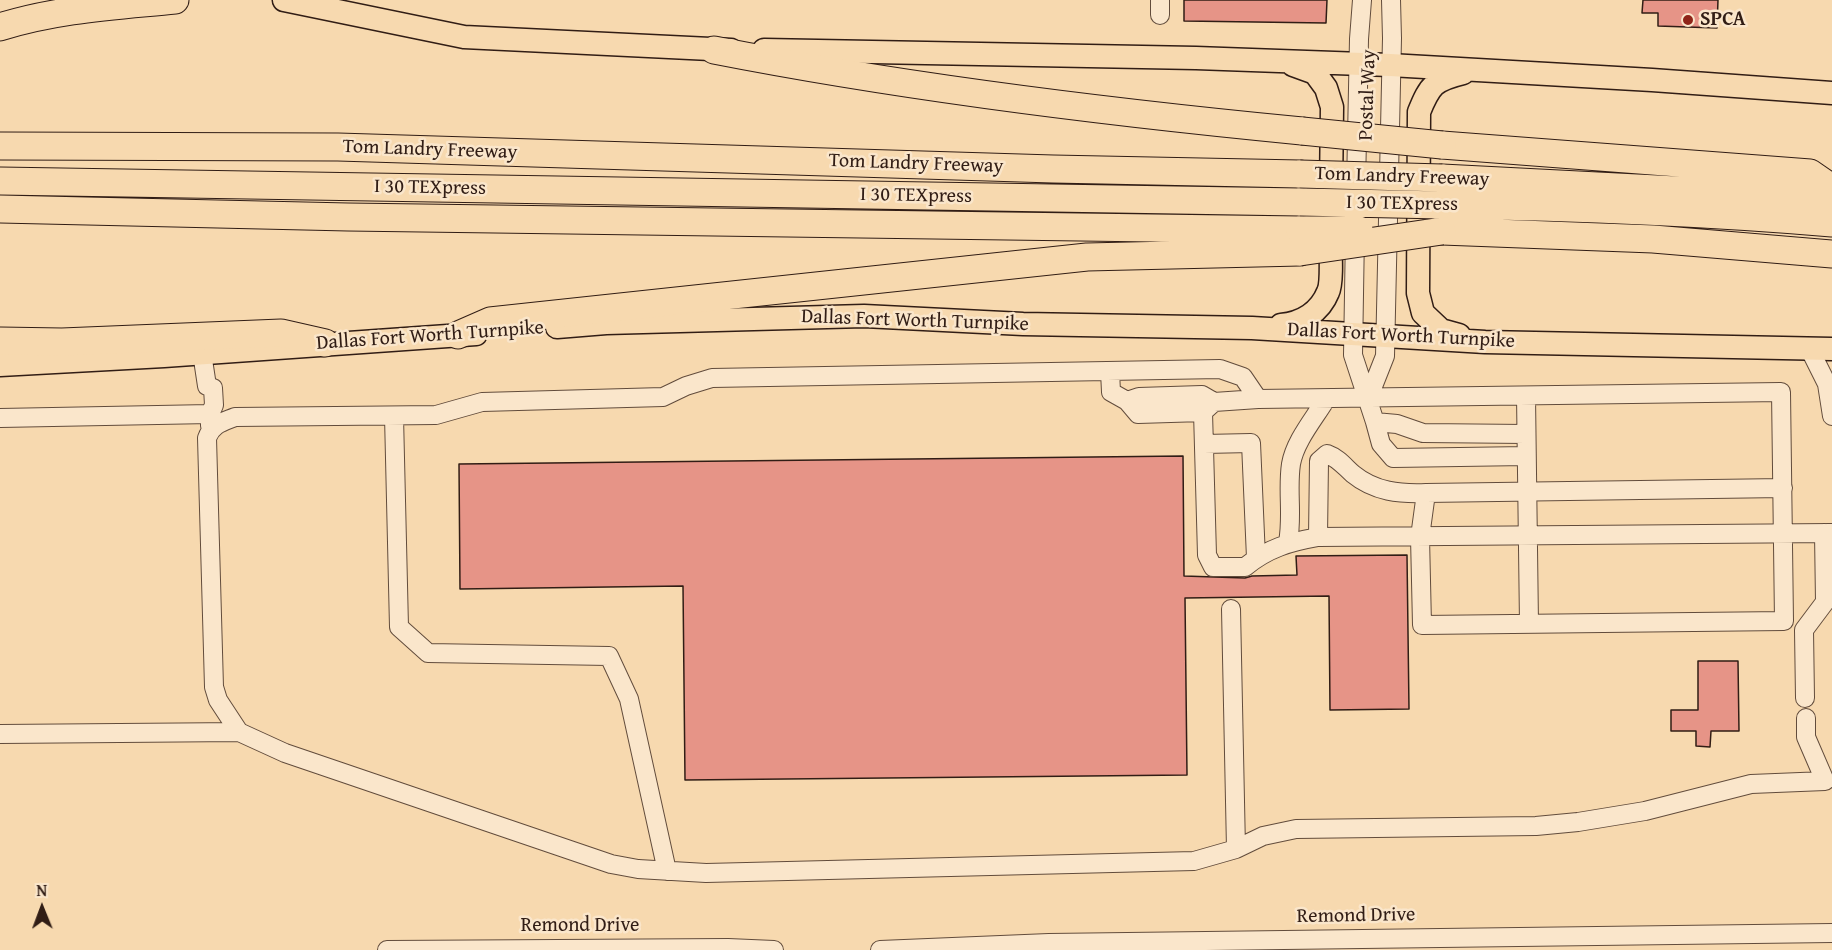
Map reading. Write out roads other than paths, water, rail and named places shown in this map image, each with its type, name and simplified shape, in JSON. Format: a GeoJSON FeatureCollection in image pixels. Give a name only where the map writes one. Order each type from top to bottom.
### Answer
{"type":"FeatureCollection","features":[{"type":"Feature","properties":{"kind":"highway"},"geometry":{"type":"LineString","coordinates":[[0,27],[64,11],[175,0]]}},
{"type":"Feature","properties":{"kind":"highway"},"geometry":{"type":"LineString","coordinates":[[714,50],[813,68],[1070,106],[1442,145],[1810,173],[1832,188]]}},
{"type":"Feature","properties":{"kind":"highway","name":"Tom Landry Freeway"},"geometry":{"type":"LineString","coordinates":[[0,146],[338,147],[1053,169],[1442,177],[1832,198]]}},
{"type":"Feature","properties":{"kind":"highway","name":"I 30 TEXpress"},"geometry":{"type":"LineString","coordinates":[[0,181],[1604,208],[1728,214],[1832,223]]}},
{"type":"Feature","properties":{"kind":"highway"},"geometry":{"type":"LineString","coordinates":[[0,209],[1300,241]]}},
{"type":"Feature","properties":{"kind":"highway"},"geometry":{"type":"LineString","coordinates":[[458,335],[490,321],[1039,261],[1442,231],[1653,239],[1832,254]]}},
{"type":"Feature","properties":{"kind":"highway"},"geometry":{"type":"LineString","coordinates":[[0,341],[62,342],[281,333],[325,343]]}},
{"type":"Feature","properties":{"kind":"main road"},"geometry":{"type":"LineString","coordinates":[[284,0],[464,37],[714,50],[1390,64],[1832,93]]}},
{"type":"Feature","properties":{"kind":"main road"},"geometry":{"type":"LineString","coordinates":[[1252,328],[1294,324],[1315,312],[1329,290],[1332,107],[1326,88],[1315,73],[1284,61]]}},
{"type":"Feature","properties":{"kind":"main road"},"geometry":{"type":"LineString","coordinates":[[1473,70],[1443,78],[1427,91],[1419,112],[1418,293],[1423,313],[1441,330],[1485,342]]}},
{"type":"Feature","properties":{"kind":"main road","name":"Dallas Fort Worth Turnpike"},"geometry":{"type":"LineString","coordinates":[[0,365],[202,353],[606,323],[864,316],[1023,324],[1252,328],[1485,342],[1832,349]]}},
{"type":"Feature","properties":{"kind":"street","name":"Postal Way"},"geometry":{"type":"LineString","coordinates":[[1362,0],[1353,355],[1381,444],[1393,458],[1527,456]]}},
{"type":"Feature","properties":{"kind":"street","name":"Postal Way"},"geometry":{"type":"LineString","coordinates":[[1368,399],[1385,356],[1391,0]]}},
{"type":"Feature","properties":{"kind":"street"},"geometry":{"type":"LineString","coordinates":[[1809,348],[1827,384],[1832,416]]}},
{"type":"Feature","properties":{"kind":"street"},"geometry":{"type":"LineString","coordinates":[[202,353],[207,386],[213,388],[214,405],[207,438],[214,687],[218,700],[239,732]]}},
{"type":"Feature","properties":{"kind":"street"},"geometry":{"type":"LineString","coordinates":[[0,371],[23,364]]}},
{"type":"Feature","properties":{"kind":"street"},"geometry":{"type":"LineString","coordinates":[[0,418],[218,424],[235,417],[436,415],[482,402],[663,397],[712,378],[1221,369],[1243,376],[1254,392]]}},
{"type":"Feature","properties":{"kind":"street"},"geometry":{"type":"LineString","coordinates":[[1110,371],[1112,392],[1127,401],[1139,397],[1202,395],[1209,407],[1204,444],[1207,555],[1213,567],[1245,567],[1256,558],[1288,542],[1318,537],[1828,533],[1829,606],[1804,630],[1805,698]]}},
{"type":"Feature","properties":{"kind":"street"},"geometry":{"type":"LineString","coordinates":[[1209,407],[1254,392],[1326,399],[1781,392],[1784,621],[1422,625],[1420,537],[1426,494]]}},
{"type":"Feature","properties":{"kind":"street"},"geometry":{"type":"LineString","coordinates":[[1526,396],[1529,624]]}},
{"type":"Feature","properties":{"kind":"street"},"geometry":{"type":"LineString","coordinates":[[1288,542],[1291,464],[1295,450],[1326,399]]}},
{"type":"Feature","properties":{"kind":"street"},"geometry":{"type":"LineString","coordinates":[[394,416],[399,627],[428,653],[609,656],[629,699],[667,871]]}},
{"type":"Feature","properties":{"kind":"street"},"geometry":{"type":"LineString","coordinates":[[1375,422],[1397,424],[1423,433],[1526,434]]}},
{"type":"Feature","properties":{"kind":"street"},"geometry":{"type":"LineString","coordinates":[[1204,444],[1251,443],[1256,558]]}},
{"type":"Feature","properties":{"kind":"street"},"geometry":{"type":"LineString","coordinates":[[1318,537],[1319,461],[1327,454],[1336,457],[1355,476],[1383,490],[1400,494],[1783,488]]}},
{"type":"Feature","properties":{"kind":"street"},"geometry":{"type":"LineString","coordinates":[[1231,609],[1236,849]]}},
{"type":"Feature","properties":{"kind":"street"},"geometry":{"type":"LineString","coordinates":[[0,734],[239,732],[285,753],[598,860],[638,869],[706,873],[1194,861],[1236,849],[1263,836],[1296,829],[1536,826],[1578,822],[1645,811],[1751,784],[1830,776],[1806,737],[1806,718]]}},
{"type":"Feature","properties":{"kind":"street","name":"Remond Drive"},"geometry":{"type":"LineString","coordinates":[[880,950],[1049,946],[1347,944],[1832,933]]}},
{"type":"Feature","properties":{"kind":"street","name":"Remond Drive"},"geometry":{"type":"LineString","coordinates":[[387,950],[774,950]]}},
{"type":"Feature","properties":{"kind":"place","name":"SPCA"},"geometry":{"type":"Point","coordinates":[1688,20]}}]}
